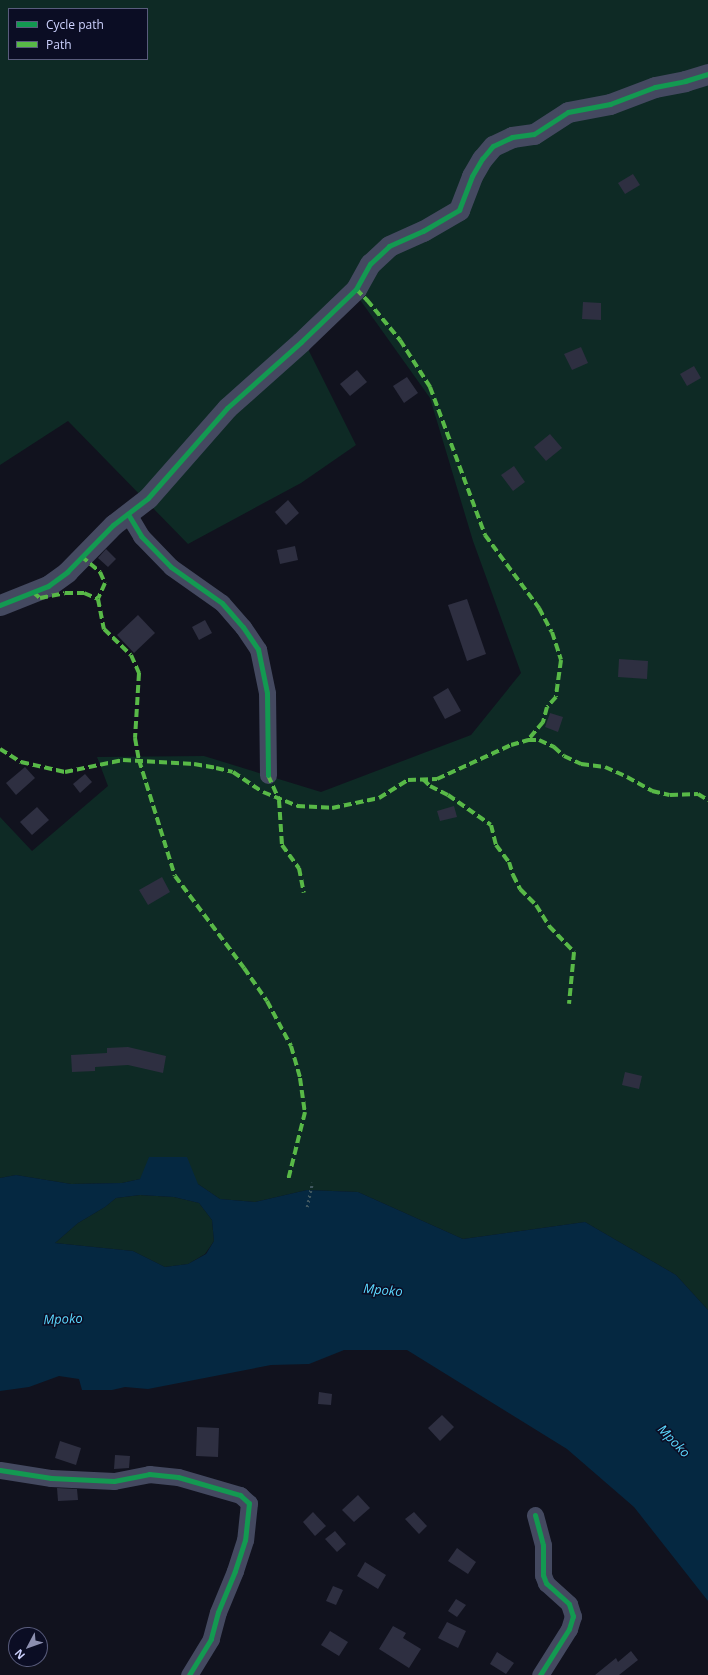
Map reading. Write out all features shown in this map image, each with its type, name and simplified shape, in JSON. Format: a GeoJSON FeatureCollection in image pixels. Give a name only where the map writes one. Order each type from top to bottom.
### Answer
{"type":"FeatureCollection","features":[{"type":"Feature","properties":{"kind":"street"},"geometry":{"type":"LineString","coordinates":[[0,605],[48,586],[67,572],[113,524],[148,498],[227,408],[302,342],[356,289],[370,264],[389,246],[423,231],[458,210],[472,176],[482,159],[493,146],[512,137],[534,134],[568,112],[610,104],[655,86],[685,81],[708,74]]}},
{"type":"Feature","properties":{"kind":"street"},"geometry":{"type":"LineString","coordinates":[[128,514],[140,536],[171,567],[222,604],[243,627],[258,649],[267,694],[268,775]]}},
{"type":"Feature","properties":{"kind":"street"},"geometry":{"type":"LineString","coordinates":[[0,1470],[51,1478],[106,1480],[149,1474],[178,1477],[240,1495],[249,1503],[245,1540],[235,1571],[218,1612],[211,1639],[189,1675]]}},
{"type":"Feature","properties":{"kind":"street"},"geometry":{"type":"LineString","coordinates":[[535,1515],[543,1545],[543,1575],[546,1582],[569,1604],[573,1616],[569,1629],[540,1675]]}},
{"type":"Feature","properties":{"kind":"path"},"geometry":{"type":"LineString","coordinates":[[307,1207],[312,1183]]}},
{"type":"Feature","properties":{"kind":"green space"},"geometry":{"type":"Polygon","coordinates":[[[0,0],[708,0],[708,1310],[676,1275],[585,1222],[463,1239],[358,1192],[307,1190],[255,1202],[220,1199],[198,1184],[140,1179],[122,1183],[71,1184],[16,1175],[0,1178],[0,817],[32,851],[108,786],[97,757],[204,756],[321,792],[471,735],[521,673],[473,541],[430,398],[358,297],[306,345],[356,445],[301,483],[188,544],[68,421],[0,465],[0,0]]]}},
{"type":"Feature","properties":{"kind":"green space"},"geometry":{"type":"Polygon","coordinates":[[[140,1195],[174,1197],[199,1203],[212,1220],[214,1241],[205,1254],[188,1264],[165,1267],[133,1251],[55,1243],[78,1223],[105,1207],[116,1198],[140,1195]]]}},
{"type":"Feature","properties":{"kind":"water","name":"Mpoko"},"geometry":{"type":"Polygon","coordinates":[[[149,1157],[187,1157],[198,1184],[220,1199],[255,1202],[307,1190],[358,1192],[463,1239],[585,1222],[676,1275],[708,1310],[708,1601],[634,1507],[567,1449],[407,1350],[344,1350],[309,1364],[271,1365],[148,1389],[125,1387],[112,1390],[82,1390],[79,1379],[59,1376],[29,1387],[0,1391],[0,1178],[16,1175],[71,1184],[122,1183],[140,1179],[149,1157]],[[140,1195],[116,1198],[105,1207],[78,1223],[55,1243],[133,1251],[165,1267],[188,1264],[206,1254],[214,1241],[212,1220],[199,1203],[174,1197],[140,1195]]]}},
{"type":"Feature","properties":{"kind":"building"},"geometry":{"type":"Polygon","coordinates":[[[633,174],[640,185],[625,194],[618,183],[633,174]]]}},
{"type":"Feature","properties":{"kind":"building"},"geometry":{"type":"Polygon","coordinates":[[[583,302],[601,303],[601,320],[582,319],[583,302]]]}},
{"type":"Feature","properties":{"kind":"building"},"geometry":{"type":"Polygon","coordinates":[[[581,347],[588,363],[572,370],[564,354],[581,347]]]}},
{"type":"Feature","properties":{"kind":"building"},"geometry":{"type":"Polygon","coordinates":[[[694,366],[701,378],[687,386],[680,374],[694,366]]]}},
{"type":"Feature","properties":{"kind":"building"},"geometry":{"type":"Polygon","coordinates":[[[357,370],[367,382],[350,396],[340,384],[357,370]]]}},
{"type":"Feature","properties":{"kind":"building"},"geometry":{"type":"Polygon","coordinates":[[[407,377],[418,393],[404,403],[393,386],[407,377]]]}},
{"type":"Feature","properties":{"kind":"building"},"geometry":{"type":"Polygon","coordinates":[[[550,434],[562,448],[546,461],[534,447],[550,434]]]}},
{"type":"Feature","properties":{"kind":"building"},"geometry":{"type":"Polygon","coordinates":[[[514,466],[525,482],[513,491],[501,475],[514,466]]]}},
{"type":"Feature","properties":{"kind":"building"},"geometry":{"type":"Polygon","coordinates":[[[288,500],[299,513],[286,525],[275,512],[288,500]]]}},
{"type":"Feature","properties":{"kind":"building"},"geometry":{"type":"Polygon","coordinates":[[[295,546],[298,560],[280,564],[277,550],[295,546]]]}},
{"type":"Feature","properties":{"kind":"building"},"geometry":{"type":"Polygon","coordinates":[[[106,549],[116,559],[108,567],[98,558],[106,549]]]}},
{"type":"Feature","properties":{"kind":"building"},"geometry":{"type":"Polygon","coordinates":[[[467,599],[486,654],[467,661],[448,605],[467,599]]]}},
{"type":"Feature","properties":{"kind":"building"},"geometry":{"type":"Polygon","coordinates":[[[138,615],[155,633],[134,653],[117,635],[138,615]]]}},
{"type":"Feature","properties":{"kind":"building"},"geometry":{"type":"Polygon","coordinates":[[[205,620],[212,633],[199,640],[192,627],[205,620]]]}},
{"type":"Feature","properties":{"kind":"building"},"geometry":{"type":"Polygon","coordinates":[[[619,659],[648,661],[647,679],[618,677],[619,659]]]}},
{"type":"Feature","properties":{"kind":"building"},"geometry":{"type":"Polygon","coordinates":[[[448,688],[461,711],[445,719],[433,697],[448,688]]]}},
{"type":"Feature","properties":{"kind":"building"},"geometry":{"type":"Polygon","coordinates":[[[550,713],[563,717],[558,732],[545,727],[550,713]]]}},
{"type":"Feature","properties":{"kind":"building"},"geometry":{"type":"Polygon","coordinates":[[[25,767],[35,778],[16,795],[6,783],[25,767]]]}},
{"type":"Feature","properties":{"kind":"building"},"geometry":{"type":"Polygon","coordinates":[[[85,774],[92,782],[80,793],[73,784],[85,774]]]}},
{"type":"Feature","properties":{"kind":"building"},"geometry":{"type":"Polygon","coordinates":[[[454,806],[457,817],[440,821],[437,811],[454,806]]]}},
{"type":"Feature","properties":{"kind":"building"},"geometry":{"type":"Polygon","coordinates":[[[37,807],[49,820],[32,835],[20,822],[37,807]]]}},
{"type":"Feature","properties":{"kind":"building"},"geometry":{"type":"Polygon","coordinates":[[[162,877],[170,892],[148,905],[139,890],[162,877]]]}},
{"type":"Feature","properties":{"kind":"building"},"geometry":{"type":"Polygon","coordinates":[[[128,1047],[166,1056],[163,1073],[128,1065],[95,1067],[95,1071],[72,1072],[71,1055],[107,1053],[107,1048],[128,1047]]]}},
{"type":"Feature","properties":{"kind":"building"},"geometry":{"type":"Polygon","coordinates":[[[625,1072],[642,1076],[639,1089],[622,1085],[625,1072]]]}},
{"type":"Feature","properties":{"kind":"building"},"geometry":{"type":"Polygon","coordinates":[[[319,1392],[332,1394],[331,1405],[318,1404],[319,1392]]]}},
{"type":"Feature","properties":{"kind":"building"},"geometry":{"type":"Polygon","coordinates":[[[442,1415],[454,1427],[440,1441],[428,1428],[442,1415]]]}},
{"type":"Feature","properties":{"kind":"building"},"geometry":{"type":"Polygon","coordinates":[[[197,1427],[219,1428],[218,1457],[196,1456],[197,1427]]]}},
{"type":"Feature","properties":{"kind":"building"},"geometry":{"type":"Polygon","coordinates":[[[60,1441],[81,1448],[76,1465],[55,1458],[60,1441]]]}},
{"type":"Feature","properties":{"kind":"building"},"geometry":{"type":"Polygon","coordinates":[[[115,1455],[130,1456],[129,1468],[114,1469],[115,1455]]]}},
{"type":"Feature","properties":{"kind":"building"},"geometry":{"type":"Polygon","coordinates":[[[57,1488],[77,1489],[78,1500],[58,1501],[57,1488]]]}},
{"type":"Feature","properties":{"kind":"building"},"geometry":{"type":"Polygon","coordinates":[[[358,1495],[370,1508],[354,1522],[342,1510],[358,1495]]]}},
{"type":"Feature","properties":{"kind":"building"},"geometry":{"type":"Polygon","coordinates":[[[313,1512],[326,1526],[315,1536],[303,1522],[313,1512]]]}},
{"type":"Feature","properties":{"kind":"building"},"geometry":{"type":"Polygon","coordinates":[[[414,1512],[427,1526],[419,1534],[405,1519],[414,1512]]]}},
{"type":"Feature","properties":{"kind":"building"},"geometry":{"type":"Polygon","coordinates":[[[335,1531],[346,1544],[337,1552],[325,1539],[335,1531]]]}},
{"type":"Feature","properties":{"kind":"building"},"geometry":{"type":"Polygon","coordinates":[[[457,1548],[476,1562],[468,1574],[448,1561],[457,1548]]]}},
{"type":"Feature","properties":{"kind":"building"},"geometry":{"type":"Polygon","coordinates":[[[365,1562],[386,1575],[378,1589],[357,1576],[365,1562]]]}},
{"type":"Feature","properties":{"kind":"building"},"geometry":{"type":"Polygon","coordinates":[[[333,1586],[343,1590],[336,1605],[326,1601],[333,1586]]]}},
{"type":"Feature","properties":{"kind":"building"},"geometry":{"type":"Polygon","coordinates":[[[456,1599],[466,1605],[457,1617],[448,1611],[456,1599]]]}},
{"type":"Feature","properties":{"kind":"building"},"geometry":{"type":"Polygon","coordinates":[[[447,1622],[466,1631],[458,1648],[438,1638],[447,1622]]]}},
{"type":"Feature","properties":{"kind":"building"},"geometry":{"type":"Polygon","coordinates":[[[393,1626],[406,1633],[403,1638],[421,1649],[409,1668],[379,1649],[393,1626]]]}},
{"type":"Feature","properties":{"kind":"building"},"geometry":{"type":"Polygon","coordinates":[[[330,1631],[348,1642],[339,1656],[321,1645],[330,1631]]]}},
{"type":"Feature","properties":{"kind":"building"},"geometry":{"type":"Polygon","coordinates":[[[631,1651],[638,1660],[619,1675],[595,1675],[616,1658],[618,1662],[631,1651]]]}},
{"type":"Feature","properties":{"kind":"building"},"geometry":{"type":"Polygon","coordinates":[[[497,1652],[514,1663],[506,1674],[490,1664],[497,1652]]]}},
{"type":"Feature","properties":{"kind":"marked path"},"geometry":{"type":"LineString","coordinates":[[356,289],[400,340],[430,387],[485,535],[539,608],[552,632],[561,660],[556,697],[547,707],[543,722],[528,740]]}},
{"type":"Feature","properties":{"kind":"marked path"},"geometry":{"type":"LineString","coordinates":[[81,556],[100,572],[105,583],[98,599],[104,629],[131,655],[139,673],[135,738],[139,760],[175,876],[267,1001],[291,1046],[300,1078],[305,1112],[288,1180]]}},
{"type":"Feature","properties":{"kind":"marked path"},"geometry":{"type":"LineString","coordinates":[[33,592],[40,598],[65,593],[84,593],[98,599]]}},
{"type":"Feature","properties":{"kind":"marked path"},"geometry":{"type":"LineString","coordinates":[[0,749],[21,762],[65,772],[123,760],[194,764],[233,772],[263,792],[297,806],[332,808],[379,798],[408,780],[437,779],[511,745],[528,740],[539,740],[554,747],[564,756],[581,764],[605,767],[652,791],[670,795],[698,794],[708,800]]}},
{"type":"Feature","properties":{"kind":"marked path"},"geometry":{"type":"LineString","coordinates":[[268,775],[279,800],[282,845],[299,868],[304,893]]}},
{"type":"Feature","properties":{"kind":"marked path"},"geometry":{"type":"LineString","coordinates":[[423,779],[430,786],[448,795],[491,825],[496,845],[509,862],[513,875],[520,889],[536,905],[549,926],[574,952],[569,1004]]}},
{"type":"Feature","properties":{"kind":"cycle path"},"geometry":{"type":"LineString","coordinates":[[0,605],[48,586],[67,572],[113,525],[148,498],[227,408],[301,342],[356,289],[370,264],[389,246],[423,231],[459,210],[472,176],[482,159],[493,146],[512,137],[534,134],[568,112],[610,104],[655,87],[685,81],[708,74]]}},
{"type":"Feature","properties":{"kind":"cycle path"},"geometry":{"type":"LineString","coordinates":[[128,514],[141,536],[171,567],[222,603],[243,627],[258,649],[267,693],[268,775]]}},
{"type":"Feature","properties":{"kind":"cycle path"},"geometry":{"type":"LineString","coordinates":[[0,1470],[51,1478],[114,1481],[149,1474],[178,1477],[240,1495],[249,1503],[245,1540],[235,1571],[218,1612],[211,1639],[189,1675]]}},
{"type":"Feature","properties":{"kind":"cycle path"},"geometry":{"type":"LineString","coordinates":[[535,1515],[543,1545],[543,1575],[546,1583],[569,1604],[573,1616],[569,1629],[540,1675]]}}]}
